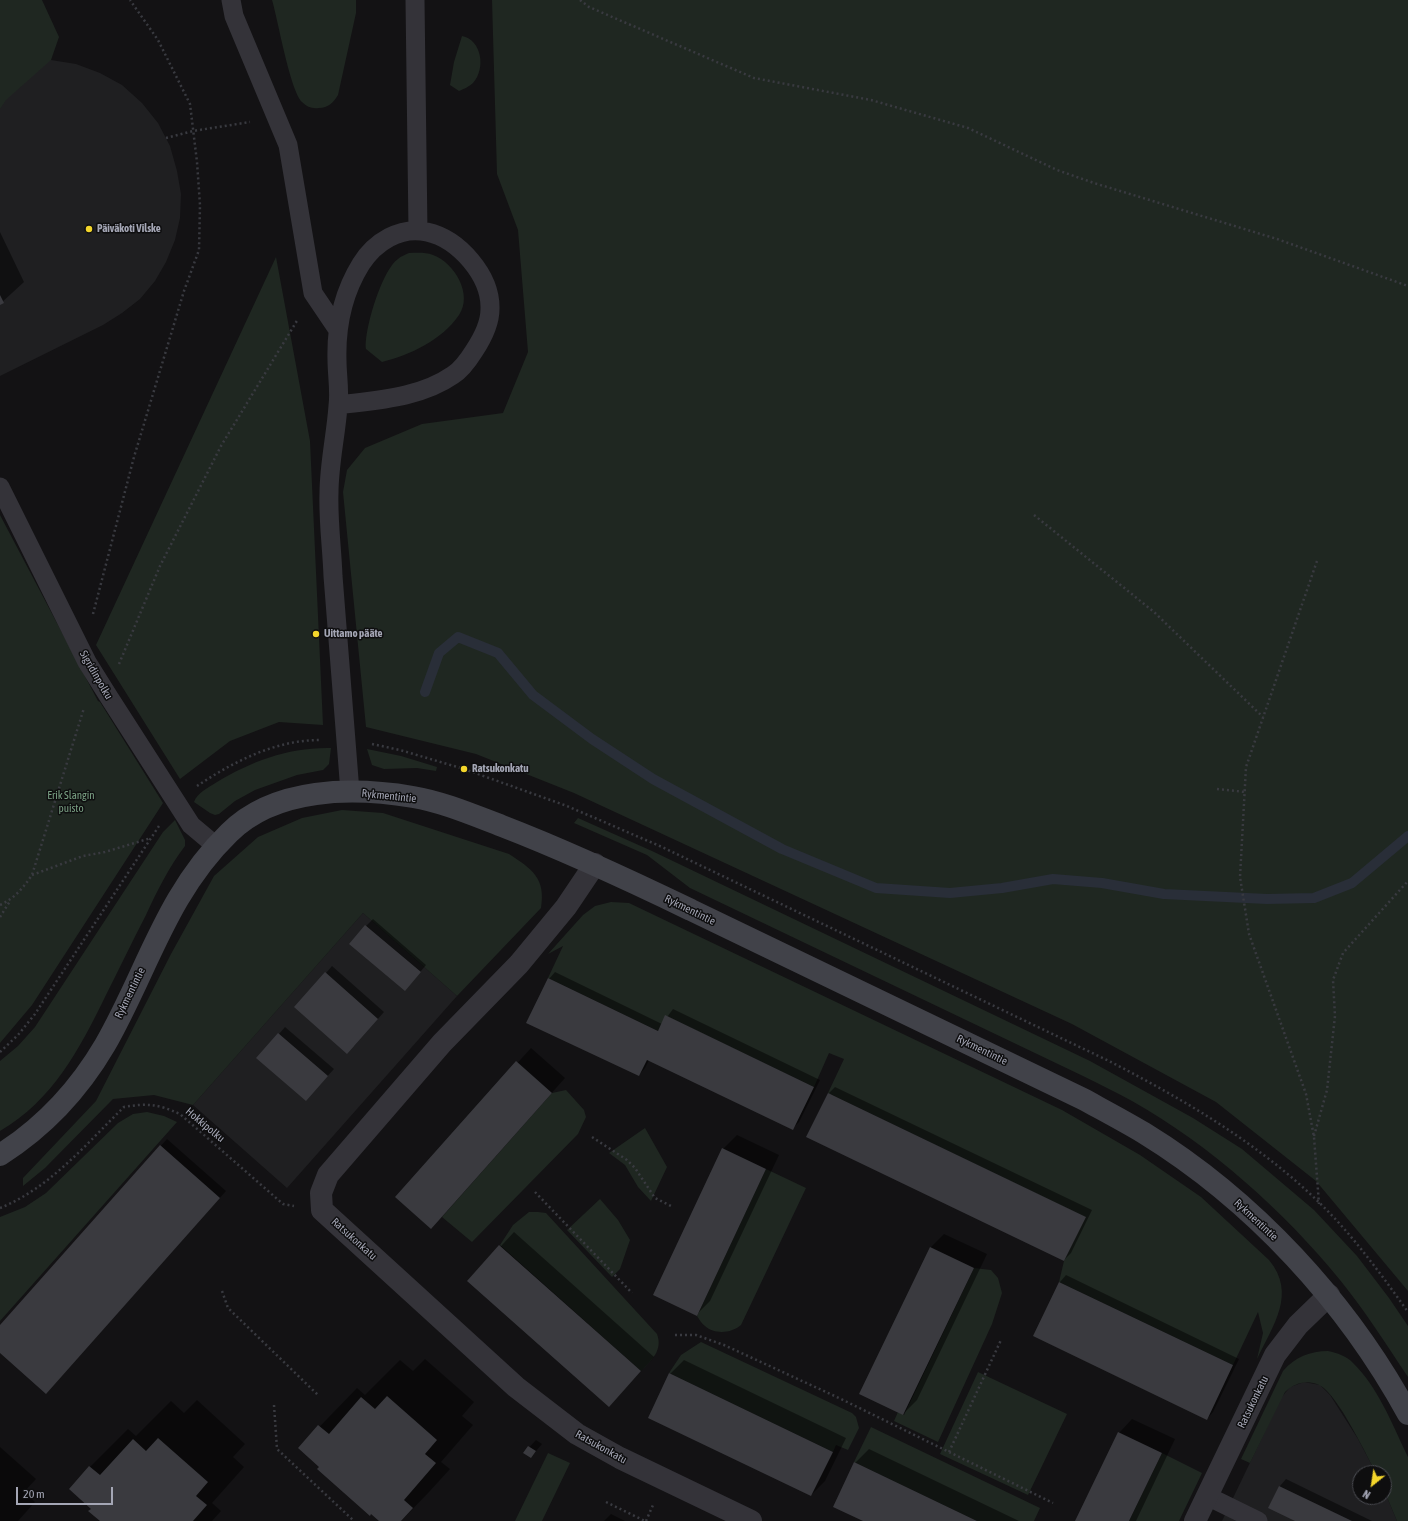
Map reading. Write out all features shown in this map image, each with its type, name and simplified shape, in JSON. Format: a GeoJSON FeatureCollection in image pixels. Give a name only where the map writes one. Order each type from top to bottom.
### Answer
{"type":"FeatureCollection","features":[{"type":"Feature","properties":{"kind":"street","name":"Rykmentintie"},"geometry":{"type":"LineString","coordinates":[[0,1155],[35,1131],[51,1117],[72,1094],[106,1044],[174,904],[202,862],[232,829],[267,808],[303,796],[350,792],[383,793],[416,798],[450,807],[595,864],[1083,1099],[1144,1134],[1190,1165],[1234,1200],[1293,1254],[1329,1295],[1393,1386],[1408,1414]]}},
{"type":"Feature","properties":{"kind":"street","name":"Ratsukonkatu"},"geometry":{"type":"LineString","coordinates":[[595,864],[566,907],[524,958],[442,1044],[328,1175],[321,1193],[322,1210],[516,1387],[577,1434],[620,1458],[751,1521]]}},
{"type":"Feature","properties":{"kind":"street","name":"Ratsukonkatu"},"geometry":{"type":"LineString","coordinates":[[1195,1521],[1275,1355],[1298,1326],[1329,1295]]}},
{"type":"Feature","properties":{"kind":"lane"},"geometry":{"type":"LineString","coordinates":[[231,0],[234,16],[288,146],[313,293],[338,330]]}},
{"type":"Feature","properties":{"kind":"lane"},"geometry":{"type":"LineString","coordinates":[[415,0],[418,231]]}},
{"type":"Feature","properties":{"kind":"lane"},"geometry":{"type":"LineString","coordinates":[[338,405],[407,395],[445,381],[456,374],[482,339],[490,311],[488,290],[480,272],[459,249],[429,232],[418,231],[392,236],[372,248],[361,264],[343,299],[338,330],[338,405],[331,450],[329,494],[338,645],[350,792]]}},
{"type":"Feature","properties":{"kind":"lane","name":"Sigridinpolku"},"geometry":{"type":"LineString","coordinates":[[0,487],[87,662],[176,804],[191,825],[216,846]]}},
{"type":"Feature","properties":{"kind":"lane"},"geometry":{"type":"LineString","coordinates":[[1207,1496],[1252,1520]]}},
{"type":"Feature","properties":{"kind":"path"},"geometry":{"type":"LineString","coordinates":[[92,618],[134,457],[184,291],[199,250],[200,205],[190,104],[158,40],[130,0]]}},
{"type":"Feature","properties":{"kind":"path"},"geometry":{"type":"LineString","coordinates":[[580,0],[589,7],[754,78],[871,100],[968,128],[1057,170],[1094,183],[1277,239],[1408,286]]}},
{"type":"Feature","properties":{"kind":"path"},"geometry":{"type":"LineString","coordinates":[[166,138],[193,131],[277,118]]}},
{"type":"Feature","properties":{"kind":"path"},"geometry":{"type":"LineString","coordinates":[[107,694],[160,566],[221,446],[313,293]]}},
{"type":"Feature","properties":{"kind":"path"},"geometry":{"type":"LineString","coordinates":[[1034,515],[1154,612],[1263,717]]}},
{"type":"Feature","properties":{"kind":"path"},"geometry":{"type":"LineString","coordinates":[[1316,560],[1246,766],[1240,877],[1249,934],[1306,1094],[1314,1137],[1319,1204]]}},
{"type":"Feature","properties":{"kind":"path"},"geometry":{"type":"LineString","coordinates":[[0,917],[10,900],[23,888],[32,875],[84,707]]}},
{"type":"Feature","properties":{"kind":"path"},"geometry":{"type":"LineString","coordinates":[[0,1052],[18,1035],[35,1014],[152,837],[176,804],[192,790],[223,769],[266,750],[312,740],[346,740],[400,750],[464,769],[567,806],[662,847],[1111,1062],[1176,1096],[1228,1129],[1273,1162],[1319,1204],[1338,1223],[1386,1281],[1408,1312]]}},
{"type":"Feature","properties":{"kind":"path"},"geometry":{"type":"LineString","coordinates":[[1217,788],[1245,792]]}},
{"type":"Feature","properties":{"kind":"path"},"geometry":{"type":"LineString","coordinates":[[32,875],[83,856],[105,852],[152,837]]}},
{"type":"Feature","properties":{"kind":"path"},"geometry":{"type":"LineString","coordinates":[[1314,1137],[1327,1090],[1335,1016],[1333,980],[1343,954],[1408,881]]}},
{"type":"Feature","properties":{"kind":"path"},"geometry":{"type":"LineString","coordinates":[[0,904],[10,900]]}},
{"type":"Feature","properties":{"kind":"path","name":"Hokkipolku"},"geometry":{"type":"LineString","coordinates":[[0,1208],[40,1188],[124,1107],[143,1104],[163,1106],[180,1114],[283,1204],[322,1210]]}},
{"type":"Feature","properties":{"kind":"path"},"geometry":{"type":"LineString","coordinates":[[592,1137],[627,1160],[635,1168],[655,1198],[673,1207]]}},
{"type":"Feature","properties":{"kind":"path"},"geometry":{"type":"LineString","coordinates":[[535,1192],[632,1294]]}},
{"type":"Feature","properties":{"kind":"path"},"geometry":{"type":"LineString","coordinates":[[222,1291],[228,1308],[318,1395]]}},
{"type":"Feature","properties":{"kind":"path"},"geometry":{"type":"LineString","coordinates":[[674,1335],[696,1334],[724,1345],[1053,1503]]}},
{"type":"Feature","properties":{"kind":"path"},"geometry":{"type":"LineString","coordinates":[[949,1452],[1001,1340]]}},
{"type":"Feature","properties":{"kind":"path"},"geometry":{"type":"LineString","coordinates":[[274,1405],[277,1449],[354,1521]]}},
{"type":"Feature","properties":{"kind":"path"},"geometry":{"type":"LineString","coordinates":[[606,1502],[646,1521],[656,1500]]}},
{"type":"Feature","properties":{"kind":"shaded area","name":"Päiväkoti Vilske"},"geometry":{"type":"Polygon","coordinates":[[[51,60],[76,64],[100,73],[122,85],[142,103],[158,123],[170,146],[177,171],[181,194],[180,218],[175,240],[166,262],[155,281],[140,299],[103,325],[0,376],[0,92],[26,61],[51,60]]]}},
{"type":"Feature","properties":{"kind":"shaded area"},"geometry":{"type":"Polygon","coordinates":[[[363,913],[457,996],[287,1188],[193,1105],[363,913]]]}},
{"type":"Feature","properties":{"kind":"shaded area"},"geometry":{"type":"Polygon","coordinates":[[[1304,1382],[1320,1385],[1330,1395],[1358,1439],[1372,1465],[1352,1465],[1352,1505],[1390,1505],[1397,1521],[1222,1521],[1281,1398],[1290,1387],[1304,1382]]]}},
{"type":"Feature","properties":{"kind":"green space"},"geometry":{"type":"Polygon","coordinates":[[[0,0],[42,0],[59,37],[51,60],[6,100],[0,109],[0,0]]]}},
{"type":"Feature","properties":{"kind":"green space"},"geometry":{"type":"Polygon","coordinates":[[[272,0],[356,0],[356,13],[338,95],[328,106],[322,108],[310,107],[302,102],[298,95],[289,70],[272,0]]]}},
{"type":"Feature","properties":{"kind":"green space"},"geometry":{"type":"Polygon","coordinates":[[[492,0],[1408,0],[1408,1291],[1316,1181],[1216,1102],[1072,1024],[574,793],[476,754],[366,727],[343,492],[347,470],[365,448],[422,424],[503,413],[528,352],[518,230],[497,174],[492,0]]]}},
{"type":"Feature","properties":{"kind":"green space"},"geometry":{"type":"Polygon","coordinates":[[[462,36],[474,43],[478,49],[481,63],[480,70],[473,83],[459,91],[450,85],[454,62],[462,36]]]}},
{"type":"Feature","properties":{"kind":"green space"},"geometry":{"type":"Polygon","coordinates":[[[409,253],[433,255],[441,259],[455,272],[463,289],[463,307],[452,324],[435,339],[414,351],[382,362],[366,349],[366,340],[371,315],[380,287],[392,265],[399,258],[409,253]]]}},
{"type":"Feature","properties":{"kind":"green space"},"geometry":{"type":"Polygon","coordinates":[[[276,257],[310,441],[323,725],[279,722],[230,741],[180,779],[96,645],[276,257]]]}},
{"type":"Feature","properties":{"kind":"green space","name":"Erik Slangin puisto"},"geometry":{"type":"Polygon","coordinates":[[[0,515],[98,701],[163,803],[32,1005],[0,1043],[0,515]]]}},
{"type":"Feature","properties":{"kind":"green space"},"geometry":{"type":"Polygon","coordinates":[[[331,748],[329,764],[323,770],[297,775],[255,790],[235,801],[219,814],[215,815],[210,813],[194,802],[200,793],[207,788],[230,774],[257,762],[300,750],[331,748]]]}},
{"type":"Feature","properties":{"kind":"green space"},"geometry":{"type":"Polygon","coordinates":[[[367,749],[401,756],[437,767],[436,771],[417,768],[384,769],[372,765],[367,749]]]}},
{"type":"Feature","properties":{"kind":"green space"},"geometry":{"type":"Polygon","coordinates":[[[342,810],[383,813],[509,854],[536,875],[541,889],[541,908],[457,996],[363,913],[193,1105],[154,1095],[113,1099],[45,1168],[23,1186],[23,1178],[96,1101],[171,954],[214,876],[258,837],[302,818],[342,810]]]}},
{"type":"Feature","properties":{"kind":"green space"},"geometry":{"type":"Polygon","coordinates":[[[578,818],[652,851],[1090,1061],[1193,1118],[1242,1149],[1314,1210],[1357,1256],[1389,1298],[1408,1326],[1408,1377],[1340,1280],[1295,1229],[1244,1181],[1190,1138],[1161,1118],[1083,1076],[690,888],[647,855],[574,823],[578,818]]]}},
{"type":"Feature","properties":{"kind":"green space"},"geometry":{"type":"Polygon","coordinates":[[[175,820],[185,840],[185,846],[159,888],[85,1036],[63,1072],[50,1089],[19,1119],[0,1131],[0,1061],[18,1046],[35,1027],[163,832],[175,820]]]}},
{"type":"Feature","properties":{"kind":"green space"},"geometry":{"type":"Polygon","coordinates":[[[611,902],[629,903],[1062,1110],[1140,1155],[1201,1197],[1269,1260],[1277,1273],[1281,1285],[1282,1297],[1280,1310],[1257,1359],[1263,1333],[1258,1312],[1233,1365],[1059,1282],[1064,1261],[1085,1217],[828,1093],[844,1059],[829,1053],[814,1087],[666,1016],[658,1031],[548,978],[563,946],[548,954],[583,915],[595,906],[611,902]]]}},
{"type":"Feature","properties":{"kind":"green space"},"geometry":{"type":"Polygon","coordinates":[[[566,1090],[584,1110],[586,1117],[578,1134],[472,1242],[442,1217],[552,1093],[566,1090]]]}},
{"type":"Feature","properties":{"kind":"green space"},"geometry":{"type":"Polygon","coordinates":[[[147,1112],[164,1116],[177,1122],[0,1321],[0,1217],[25,1207],[46,1193],[118,1123],[133,1114],[147,1112]]]}},
{"type":"Feature","properties":{"kind":"green space"},"geometry":{"type":"Polygon","coordinates":[[[645,1128],[667,1167],[651,1201],[638,1187],[625,1165],[609,1153],[645,1128]]]}},
{"type":"Feature","properties":{"kind":"green space"},"geometry":{"type":"Polygon","coordinates":[[[766,1169],[806,1188],[741,1325],[733,1330],[723,1332],[714,1331],[704,1325],[697,1316],[766,1169]]]}},
{"type":"Feature","properties":{"kind":"green space"},"geometry":{"type":"Polygon","coordinates":[[[600,1199],[618,1220],[630,1240],[620,1269],[612,1277],[567,1230],[600,1199]]]}},
{"type":"Feature","properties":{"kind":"green space"},"geometry":{"type":"Polygon","coordinates":[[[529,1212],[546,1213],[657,1334],[659,1345],[657,1350],[652,1359],[641,1371],[500,1245],[513,1225],[529,1212]]]}},
{"type":"Feature","properties":{"kind":"green space"},"geometry":{"type":"Polygon","coordinates":[[[974,1268],[991,1270],[998,1278],[1002,1293],[992,1324],[938,1442],[894,1421],[898,1412],[904,1415],[974,1268]]]}},
{"type":"Feature","properties":{"kind":"green space"},"geometry":{"type":"Polygon","coordinates":[[[701,1342],[852,1413],[856,1417],[859,1428],[848,1450],[836,1445],[833,1452],[669,1373],[681,1355],[701,1342]]]}},
{"type":"Feature","properties":{"kind":"green space"},"geometry":{"type":"Polygon","coordinates":[[[1321,1351],[1328,1351],[1348,1358],[1362,1372],[1383,1405],[1408,1457],[1408,1521],[1397,1521],[1390,1505],[1392,1505],[1392,1465],[1372,1465],[1334,1399],[1326,1390],[1314,1383],[1305,1382],[1297,1384],[1285,1392],[1250,1463],[1241,1459],[1283,1371],[1303,1356],[1321,1351]]]}},
{"type":"Feature","properties":{"kind":"green space"},"geometry":{"type":"Polygon","coordinates":[[[978,1372],[1067,1414],[1028,1495],[940,1454],[978,1372]]]}},
{"type":"Feature","properties":{"kind":"green space"},"geometry":{"type":"Polygon","coordinates":[[[871,1427],[1040,1508],[1034,1521],[977,1521],[854,1462],[871,1427]]]}},
{"type":"Feature","properties":{"kind":"green space"},"geometry":{"type":"Polygon","coordinates":[[[548,1453],[570,1463],[542,1521],[515,1521],[548,1453]]]}},
{"type":"Feature","properties":{"kind":"green space"},"geometry":{"type":"Polygon","coordinates":[[[1162,1453],[1202,1473],[1179,1521],[1129,1521],[1162,1453]]]}},
{"type":"Feature","properties":{"kind":"building"},"geometry":{"type":"Polygon","coordinates":[[[0,295],[4,303],[0,305],[0,295]]]}},
{"type":"Feature","properties":{"kind":"building"},"geometry":{"type":"Polygon","coordinates":[[[365,925],[421,972],[405,991],[349,944],[365,925]]]}},
{"type":"Feature","properties":{"kind":"building"},"geometry":{"type":"Polygon","coordinates":[[[325,972],[378,1019],[347,1054],[294,1007],[325,972]]]}},
{"type":"Feature","properties":{"kind":"building"},"geometry":{"type":"Polygon","coordinates":[[[548,978],[658,1031],[665,1015],[814,1087],[793,1130],[647,1060],[639,1076],[526,1023],[548,978]]]}},
{"type":"Feature","properties":{"kind":"building"},"geometry":{"type":"Polygon","coordinates":[[[278,1033],[328,1076],[306,1101],[256,1058],[278,1033]]]}},
{"type":"Feature","properties":{"kind":"building"},"geometry":{"type":"Polygon","coordinates":[[[516,1061],[552,1093],[431,1229],[395,1197],[516,1061]]]}},
{"type":"Feature","properties":{"kind":"building"},"geometry":{"type":"Polygon","coordinates":[[[828,1093],[1086,1217],[1064,1261],[806,1137],[828,1093]]]}},
{"type":"Feature","properties":{"kind":"building"},"geometry":{"type":"Polygon","coordinates":[[[160,1145],[220,1198],[46,1394],[0,1353],[0,1325],[160,1145]]]}},
{"type":"Feature","properties":{"kind":"building"},"geometry":{"type":"Polygon","coordinates":[[[722,1148],[766,1169],[697,1316],[653,1295],[722,1148]]]}},
{"type":"Feature","properties":{"kind":"building"},"geometry":{"type":"Polygon","coordinates":[[[499,1245],[641,1371],[609,1407],[467,1281],[499,1245]]]}},
{"type":"Feature","properties":{"kind":"building"},"geometry":{"type":"Polygon","coordinates":[[[930,1247],[974,1268],[903,1415],[859,1394],[930,1247]]]}},
{"type":"Feature","properties":{"kind":"building"},"geometry":{"type":"Polygon","coordinates":[[[1059,1282],[1233,1365],[1207,1420],[1033,1336],[1059,1282]]]}},
{"type":"Feature","properties":{"kind":"building"},"geometry":{"type":"Polygon","coordinates":[[[669,1373],[833,1452],[811,1496],[648,1418],[669,1373]]]}},
{"type":"Feature","properties":{"kind":"building"},"geometry":{"type":"Polygon","coordinates":[[[387,1396],[437,1440],[425,1454],[436,1463],[404,1500],[413,1508],[401,1521],[379,1521],[371,1514],[370,1516],[317,1469],[319,1467],[298,1448],[318,1425],[329,1434],[361,1397],[375,1409],[387,1396]]]}},
{"type":"Feature","properties":{"kind":"building"},"geometry":{"type":"Polygon","coordinates":[[[1118,1432],[1162,1453],[1129,1521],[1075,1521],[1118,1432]]]}},
{"type":"Feature","properties":{"kind":"building"},"geometry":{"type":"Polygon","coordinates":[[[158,1438],[208,1482],[196,1496],[207,1505],[193,1521],[100,1521],[88,1511],[91,1509],[69,1489],[89,1466],[100,1475],[133,1439],[146,1451],[158,1438]]]}},
{"type":"Feature","properties":{"kind":"building"},"geometry":{"type":"Polygon","coordinates":[[[528,1446],[536,1451],[531,1458],[523,1453],[528,1446]]]}},
{"type":"Feature","properties":{"kind":"building"},"geometry":{"type":"Polygon","coordinates":[[[854,1462],[977,1521],[863,1521],[833,1507],[854,1462]]]}},
{"type":"Feature","properties":{"kind":"building"},"geometry":{"type":"Polygon","coordinates":[[[1279,1486],[1352,1521],[1295,1521],[1268,1508],[1279,1486]]]}},
{"type":"Feature","properties":{"kind":"waterway"},"geometry":{"type":"LineString","coordinates":[[425,692],[439,653],[458,637],[498,653],[533,695],[592,739],[653,779],[782,849],[876,888],[950,893],[1002,888],[1053,879],[1102,883],[1164,894],[1267,899],[1314,898],[1352,883],[1408,836]]}},
{"type":"Feature","properties":{"kind":"place","name":"Päiväkoti Vilske"},"geometry":{"type":"Point","coordinates":[89,229]}},
{"type":"Feature","properties":{"kind":"place","name":"Uittamo pääte"},"geometry":{"type":"Point","coordinates":[316,634]}},
{"type":"Feature","properties":{"kind":"place","name":"Ratsukonkatu"},"geometry":{"type":"Point","coordinates":[464,769]}}]}
